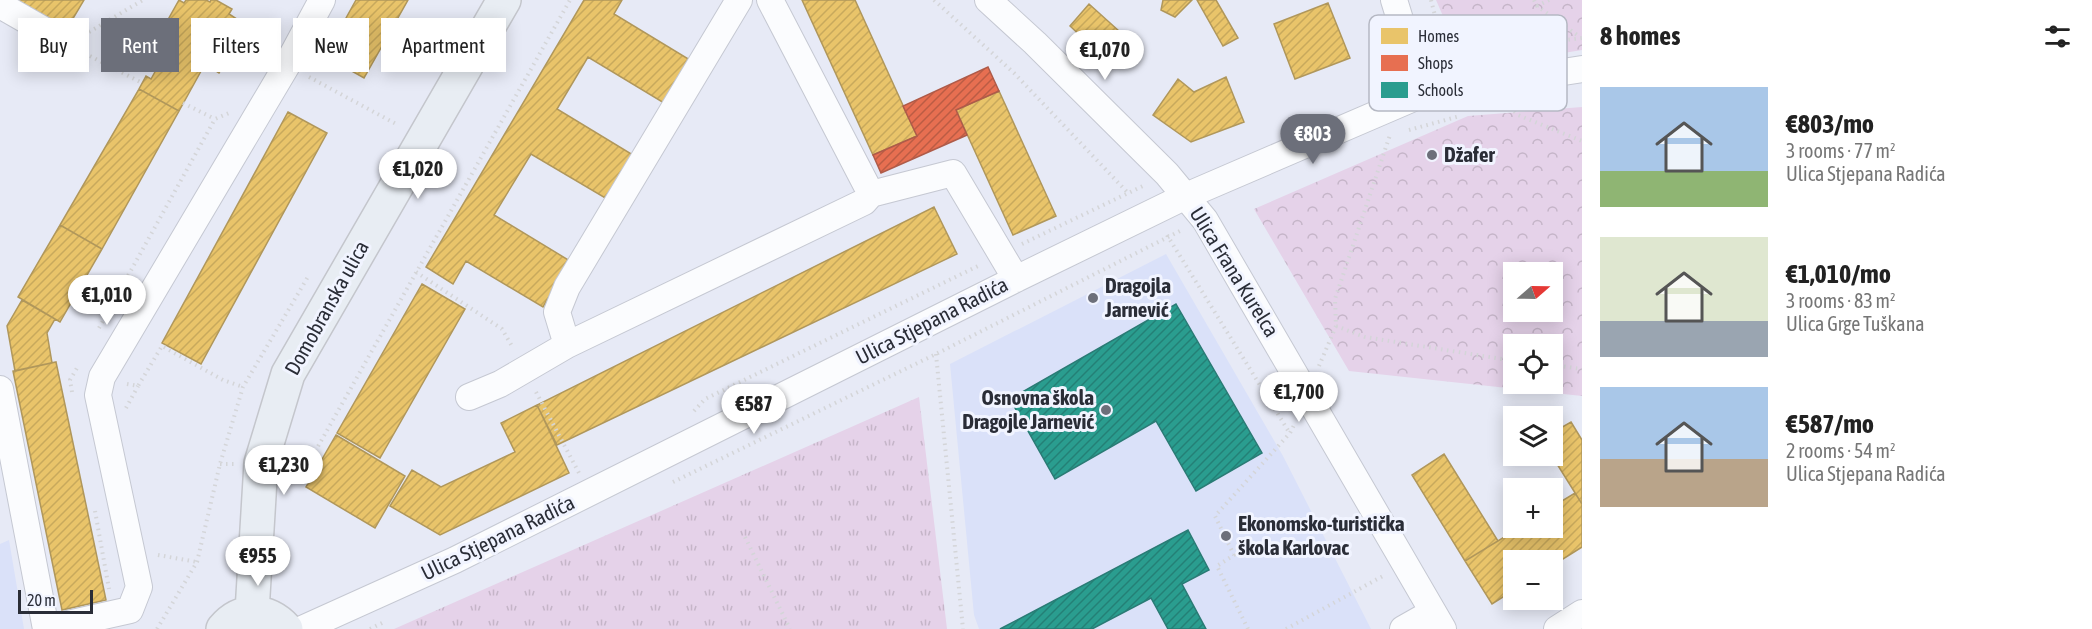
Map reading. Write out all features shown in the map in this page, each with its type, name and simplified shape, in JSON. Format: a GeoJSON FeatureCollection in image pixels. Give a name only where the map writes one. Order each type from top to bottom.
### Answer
{"type":"FeatureCollection","features":[{"type":"Feature","properties":{"kind":"main road","name":"Domobranska ulica"},"geometry":{"type":"LineString","coordinates":[[252,612],[261,463],[288,374],[504,0]]}},
{"type":"Feature","properties":{"kind":"main road"},"geometry":{"type":"LineString","coordinates":[[223,629],[240,615],[252,612],[265,614],[277,620],[286,629]]}},
{"type":"Feature","properties":{"kind":"street"},"geometry":{"type":"LineString","coordinates":[[0,389],[46,629],[130,610],[139,586],[98,395],[102,377],[287,64],[322,0]]}},
{"type":"Feature","properties":{"kind":"street"},"geometry":{"type":"LineString","coordinates":[[567,345],[557,312],[567,286],[739,0]]}},
{"type":"Feature","properties":{"kind":"street"},"geometry":{"type":"LineString","coordinates":[[770,0],[871,194]]}},
{"type":"Feature","properties":{"kind":"street","name":"Ulica Frana Kurelca"},"geometry":{"type":"LineString","coordinates":[[988,0],[1143,150],[1205,220],[1438,620]]}},
{"type":"Feature","properties":{"kind":"street"},"geometry":{"type":"LineString","coordinates":[[1394,0],[1399,15]]}},
{"type":"Feature","properties":{"kind":"street"},"geometry":{"type":"LineString","coordinates":[[0,5],[23,18]]}},
{"type":"Feature","properties":{"kind":"street","name":"Ulica Stjepana Radića"},"geometry":{"type":"LineString","coordinates":[[1567,71],[1582,69]]}},
{"type":"Feature","properties":{"kind":"street","name":"Ulica Stjepana Radića"},"geometry":{"type":"LineString","coordinates":[[302,629],[455,560],[1186,196],[1384,111]]}},
{"type":"Feature","properties":{"kind":"street"},"geometry":{"type":"LineString","coordinates":[[469,397],[500,384],[567,345],[864,202],[871,194],[953,173],[1016,279]]}},
{"type":"Feature","properties":{"kind":"street"},"geometry":{"type":"LineString","coordinates":[[1557,629],[1582,613]]}},
{"type":"Feature","properties":{"kind":"street"},"geometry":{"type":"LineString","coordinates":[[1403,629],[1438,620]]}},
{"type":"Feature","properties":{"kind":"path"},"geometry":{"type":"LineString","coordinates":[[89,32],[143,0]]}},
{"type":"Feature","properties":{"kind":"path"},"geometry":{"type":"LineString","coordinates":[[278,464],[312,457],[570,0]]}},
{"type":"Feature","properties":{"kind":"path"},"geometry":{"type":"LineString","coordinates":[[934,0],[1014,73],[1128,192],[1146,216],[1168,236],[1290,433]]}},
{"type":"Feature","properties":{"kind":"path"},"geometry":{"type":"LineString","coordinates":[[1431,0],[1435,15]]}},
{"type":"Feature","properties":{"kind":"path"},"geometry":{"type":"LineString","coordinates":[[1534,0],[1537,6],[1550,15]]}},
{"type":"Feature","properties":{"kind":"path"},"geometry":{"type":"LineString","coordinates":[[1537,6],[1549,0]]}},
{"type":"Feature","properties":{"kind":"path"},"geometry":{"type":"LineString","coordinates":[[1567,27],[1582,38]]}},
{"type":"Feature","properties":{"kind":"path"},"geometry":{"type":"LineString","coordinates":[[1567,40],[1582,38]]}},
{"type":"Feature","properties":{"kind":"path"},"geometry":{"type":"LineString","coordinates":[[89,55],[142,83]]}},
{"type":"Feature","properties":{"kind":"path"},"geometry":{"type":"LineString","coordinates":[[287,64],[398,125]]}},
{"type":"Feature","properties":{"kind":"path"},"geometry":{"type":"LineString","coordinates":[[183,103],[215,120]]}},
{"type":"Feature","properties":{"kind":"path"},"geometry":{"type":"LineString","coordinates":[[1514,111],[1518,116],[1582,141]]}},
{"type":"Feature","properties":{"kind":"path"},"geometry":{"type":"LineString","coordinates":[[1248,629],[1217,566],[1234,555],[1215,516],[1290,433],[1308,395],[1336,326],[1335,299],[1390,135],[1470,114]]}},
{"type":"Feature","properties":{"kind":"path"},"geometry":{"type":"LineString","coordinates":[[669,484],[936,354],[1168,236],[1205,220]]}},
{"type":"Feature","properties":{"kind":"path"},"geometry":{"type":"LineString","coordinates":[[416,272],[502,329],[581,476]]}},
{"type":"Feature","properties":{"kind":"path"},"geometry":{"type":"LineString","coordinates":[[1336,326],[1365,337],[1503,359]]}},
{"type":"Feature","properties":{"kind":"path"},"geometry":{"type":"LineString","coordinates":[[77,367],[102,377],[138,386],[162,346],[223,380],[243,387]]}},
{"type":"Feature","properties":{"kind":"path"},"geometry":{"type":"LineString","coordinates":[[936,354],[963,629]]}},
{"type":"Feature","properties":{"kind":"path"},"geometry":{"type":"LineString","coordinates":[[1563,366],[1582,369]]}},
{"type":"Feature","properties":{"kind":"path"},"geometry":{"type":"LineString","coordinates":[[220,464],[228,464]]}},
{"type":"Feature","properties":{"kind":"path"},"geometry":{"type":"LineString","coordinates":[[746,537],[790,629]]}},
{"type":"Feature","properties":{"kind":"path"},"geometry":{"type":"LineString","coordinates":[[154,555],[197,562]]}},
{"type":"Feature","properties":{"kind":"path"},"geometry":{"type":"LineString","coordinates":[[1286,629],[1405,564]]}},
{"type":"Feature","properties":{"kind":"path"},"geometry":{"type":"LineString","coordinates":[[370,629],[392,619]]}},
{"type":"Feature","properties":{"kind":"shaded area","name":"Osnovna škola Dragojle Jarnević"},"geometry":{"type":"Polygon","coordinates":[[[1166,254],[1283,456],[1371,629],[979,629],[974,615],[950,364],[1166,254]]]}},
{"type":"Feature","properties":{"kind":"shaded area"},"geometry":{"type":"Polygon","coordinates":[[[9,540],[24,629],[0,629],[0,544],[9,540]]]}},
{"type":"Feature","properties":{"kind":"green space"},"geometry":{"type":"Polygon","coordinates":[[[1436,0],[1582,0],[1582,50],[1567,52],[1567,15],[1443,15],[1436,0]]]}},
{"type":"Feature","properties":{"kind":"green space"},"geometry":{"type":"Polygon","coordinates":[[[1582,107],[1582,396],[1563,394],[1563,334],[1503,334],[1503,388],[1349,371],[1254,209],[1468,116],[1567,111],[1567,108],[1582,107]]]}},
{"type":"Feature","properties":{"kind":"green space"},"geometry":{"type":"Polygon","coordinates":[[[919,397],[947,629],[394,629],[919,397]]]}},
{"type":"Feature","properties":{"kind":"building: Homes"},"geometry":{"type":"Polygon","coordinates":[[[11,0],[84,0],[73,18],[41,18],[11,0]]]}},
{"type":"Feature","properties":{"kind":"building: Homes"},"geometry":{"type":"Polygon","coordinates":[[[179,0],[184,3],[186,0],[210,2],[216,0],[232,9],[229,14],[235,18],[191,18],[191,72],[201,72],[179,111],[139,89],[146,76],[151,79],[155,72],[179,72],[179,18],[169,18],[179,0]]]}},
{"type":"Feature","properties":{"kind":"building: Homes"},"geometry":{"type":"Polygon","coordinates":[[[356,0],[408,0],[398,18],[381,18],[381,48],[369,69],[369,18],[346,18],[356,0]]]}},
{"type":"Feature","properties":{"kind":"building: Homes"},"geometry":{"type":"Polygon","coordinates":[[[584,0],[622,0],[614,14],[690,60],[664,103],[588,57],[557,109],[633,155],[607,199],[531,154],[494,215],[570,261],[543,307],[466,261],[453,284],[426,267],[584,0]]]}},
{"type":"Feature","properties":{"kind":"building: Homes"},"geometry":{"type":"Polygon","coordinates":[[[802,0],[855,0],[917,136],[873,155],[802,0]]]}},
{"type":"Feature","properties":{"kind":"building: Homes"},"geometry":{"type":"Polygon","coordinates":[[[1163,0],[1192,0],[1175,17],[1161,10],[1163,0]]]}},
{"type":"Feature","properties":{"kind":"building: Homes"},"geometry":{"type":"Polygon","coordinates":[[[1197,0],[1216,0],[1238,38],[1223,46],[1197,0]]]}},
{"type":"Feature","properties":{"kind":"building: Homes"},"geometry":{"type":"Polygon","coordinates":[[[1328,3],[1350,58],[1295,79],[1274,24],[1328,3]]]}},
{"type":"Feature","properties":{"kind":"building: Homes"},"geometry":{"type":"Polygon","coordinates":[[[1089,4],[1119,31],[1099,53],[1070,26],[1089,4]]]}},
{"type":"Feature","properties":{"kind":"building: Homes"},"geometry":{"type":"Polygon","coordinates":[[[353,72],[367,72],[364,78],[353,72]]]}},
{"type":"Feature","properties":{"kind":"building: Homes"},"geometry":{"type":"Polygon","coordinates":[[[1226,77],[1244,122],[1191,142],[1153,115],[1178,79],[1194,92],[1226,77]]]}},
{"type":"Feature","properties":{"kind":"building: Homes"},"geometry":{"type":"Polygon","coordinates":[[[139,89],[179,111],[102,249],[60,225],[139,89]]]}},
{"type":"Feature","properties":{"kind":"building: Homes"},"geometry":{"type":"Polygon","coordinates":[[[999,91],[1056,216],[1013,235],[956,110],[999,91]]]}},
{"type":"Feature","properties":{"kind":"building: Homes"},"geometry":{"type":"Polygon","coordinates":[[[288,112],[327,133],[201,364],[162,343],[288,112]]]}},
{"type":"Feature","properties":{"kind":"building: Homes"},"geometry":{"type":"Polygon","coordinates":[[[934,207],[957,254],[557,445],[537,405],[934,207]]]}},
{"type":"Feature","properties":{"kind":"building: Homes"},"geometry":{"type":"Polygon","coordinates":[[[60,225],[102,249],[60,322],[18,297],[60,225]]]}},
{"type":"Feature","properties":{"kind":"building: Homes"},"geometry":{"type":"Polygon","coordinates":[[[422,284],[465,309],[380,458],[337,433],[422,284]]]}},
{"type":"Feature","properties":{"kind":"building: Homes"},"geometry":{"type":"Polygon","coordinates":[[[22,300],[55,319],[47,333],[52,363],[15,371],[7,326],[22,300]]]}},
{"type":"Feature","properties":{"kind":"building: Homes"},"geometry":{"type":"Polygon","coordinates":[[[56,362],[106,600],[62,610],[13,371],[56,362]]]}},
{"type":"Feature","properties":{"kind":"building: Homes"},"geometry":{"type":"Polygon","coordinates":[[[537,405],[569,473],[440,535],[390,506],[412,470],[441,487],[515,452],[501,423],[537,405]]]}},
{"type":"Feature","properties":{"kind":"building: Homes"},"geometry":{"type":"Polygon","coordinates":[[[1571,422],[1582,440],[1582,504],[1558,466],[1563,466],[1563,427],[1571,422]]]}},
{"type":"Feature","properties":{"kind":"building: Homes"},"geometry":{"type":"Polygon","coordinates":[[[336,435],[405,476],[375,528],[306,487],[336,435]]]}},
{"type":"Feature","properties":{"kind":"building: Homes"},"geometry":{"type":"Polygon","coordinates":[[[1444,454],[1498,541],[1465,561],[1412,475],[1444,454]]]}},
{"type":"Feature","properties":{"kind":"building: Homes"},"geometry":{"type":"Polygon","coordinates":[[[1575,493],[1582,504],[1582,547],[1563,559],[1563,550],[1503,550],[1503,597],[1492,604],[1465,561],[1503,538],[1563,538],[1563,500],[1575,493]]]}},
{"type":"Feature","properties":{"kind":"building: Shops"},"geometry":{"type":"Polygon","coordinates":[[[988,67],[999,91],[956,110],[967,135],[881,173],[873,155],[917,136],[903,106],[988,67]]]}},
{"type":"Feature","properties":{"kind":"building: Schools"},"geometry":{"type":"Polygon","coordinates":[[[1176,304],[1262,453],[1196,491],[1156,421],[1055,479],[1010,399],[1176,304]]]}},
{"type":"Feature","properties":{"kind":"building: Schools"},"geometry":{"type":"Polygon","coordinates":[[[1188,530],[1209,570],[1182,584],[1206,629],[1168,629],[1151,598],[1092,629],[1000,629],[1188,530]]]}},
{"type":"Feature","properties":{"kind":"place","name":"Džafer"},"geometry":{"type":"Point","coordinates":[1432,155]}},
{"type":"Feature","properties":{"kind":"place","name":"Dragojla Jarnević"},"geometry":{"type":"Point","coordinates":[1093,298]}},
{"type":"Feature","properties":{"kind":"place","name":"Osnovna škola Dragojle Jarnević"},"geometry":{"type":"Point","coordinates":[1106,410]}},
{"type":"Feature","properties":{"kind":"place","name":"Ekonomsko-turistička škola Karlovac"},"geometry":{"type":"Point","coordinates":[1226,536]}}]}
